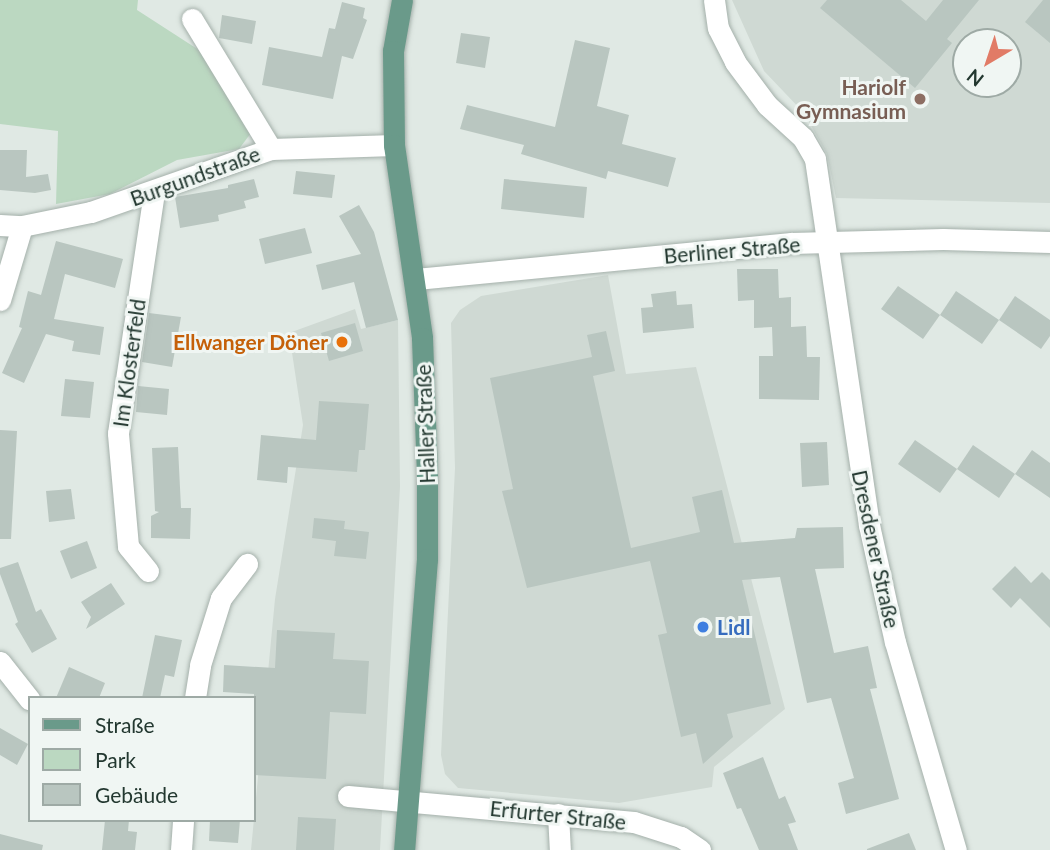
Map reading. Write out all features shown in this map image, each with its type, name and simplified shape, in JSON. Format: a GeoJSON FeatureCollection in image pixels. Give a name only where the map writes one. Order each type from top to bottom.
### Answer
{"type":"FeatureCollection","features":[{"type":"Feature","properties":{"kind":"main road","name":"Haller Straße"},"geometry":{"type":"LineString","coordinates":[[402,0],[393,51],[394,145],[416,279],[426,383],[427,559],[404,850]]}},
{"type":"Feature","properties":{"kind":"street","name":"Dresdener Straße"},"geometry":{"type":"LineString","coordinates":[[714,0],[718,28],[735,62],[767,104],[803,138],[815,159],[869,525],[895,642],[956,850]]}},
{"type":"Feature","properties":{"kind":"street"},"geometry":{"type":"LineString","coordinates":[[192,19],[271,149]]}},
{"type":"Feature","properties":{"kind":"street","name":"Burgundstraße"},"geometry":{"type":"LineString","coordinates":[[0,225],[23,226],[91,212],[271,149],[394,145]]}},
{"type":"Feature","properties":{"kind":"street","name":"Im Klosterfeld"},"geometry":{"type":"LineString","coordinates":[[148,571],[128,546],[118,433],[154,191]]}},
{"type":"Feature","properties":{"kind":"street"},"geometry":{"type":"LineString","coordinates":[[0,300],[23,226]]}},
{"type":"Feature","properties":{"kind":"street","name":"Berliner Straße"},"geometry":{"type":"LineString","coordinates":[[416,279],[826,242],[1050,242]]}},
{"type":"Feature","properties":{"kind":"street"},"geometry":{"type":"LineString","coordinates":[[195,696],[200,665],[220,598],[247,564]]}},
{"type":"Feature","properties":{"kind":"street"},"geometry":{"type":"LineString","coordinates":[[0,662],[28,697]]}},
{"type":"Feature","properties":{"kind":"street","name":"Erfurter Straße"},"geometry":{"type":"LineString","coordinates":[[348,796],[634,822],[681,837],[700,850]]}},
{"type":"Feature","properties":{"kind":"street"},"geometry":{"type":"LineString","coordinates":[[558,814],[560,850]]}},
{"type":"Feature","properties":{"kind":"street"},"geometry":{"type":"LineString","coordinates":[[180,850],[183,822]]}},
{"type":"Feature","properties":{"kind":"shaded area","name":"Hariolf Gymnasium"},"geometry":{"type":"Polygon","coordinates":[[[732,0],[1050,0],[1050,203],[836,198],[827,154],[804,113],[764,71],[732,0]]]}},
{"type":"Feature","properties":{"kind":"shaded area"},"geometry":{"type":"Polygon","coordinates":[[[608,275],[626,374],[696,367],[785,709],[714,767],[712,787],[619,803],[458,788],[445,774],[441,755],[455,468],[451,323],[460,310],[481,296],[608,275]]]}},
{"type":"Feature","properties":{"kind":"shaded area"},"geometry":{"type":"Polygon","coordinates":[[[355,309],[361,329],[398,320],[400,487],[380,850],[251,850],[254,822],[256,822],[275,599],[303,425],[289,333],[355,309]]]}},
{"type":"Feature","properties":{"kind":"green space"},"geometry":{"type":"Polygon","coordinates":[[[0,0],[138,0],[137,10],[202,52],[251,133],[239,149],[177,160],[110,194],[56,204],[58,131],[0,124],[0,0]]]}},
{"type":"Feature","properties":{"kind":"building"},"geometry":{"type":"Polygon","coordinates":[[[827,0],[901,0],[926,21],[943,0],[979,0],[956,28],[952,28],[947,39],[952,43],[915,88],[820,8],[827,0]]]}},
{"type":"Feature","properties":{"kind":"building"},"geometry":{"type":"Polygon","coordinates":[[[1043,0],[1050,0],[1050,43],[1025,22],[1043,0]]]}},
{"type":"Feature","properties":{"kind":"building"},"geometry":{"type":"Polygon","coordinates":[[[342,2],[365,8],[363,18],[367,20],[353,59],[342,56],[333,99],[262,85],[269,47],[322,57],[329,28],[335,29],[342,2]]]}},
{"type":"Feature","properties":{"kind":"building"},"geometry":{"type":"Polygon","coordinates":[[[222,15],[256,21],[252,44],[219,38],[222,15]]]}},
{"type":"Feature","properties":{"kind":"building"},"geometry":{"type":"Polygon","coordinates":[[[461,33],[490,37],[485,68],[456,63],[461,33]]]}},
{"type":"Feature","properties":{"kind":"building"},"geometry":{"type":"Polygon","coordinates":[[[575,40],[610,48],[597,106],[629,115],[622,144],[676,158],[668,187],[608,171],[606,179],[521,154],[524,145],[460,129],[467,105],[555,127],[575,40]]]}},
{"type":"Feature","properties":{"kind":"building"},"geometry":{"type":"Polygon","coordinates":[[[0,150],[27,150],[26,177],[48,174],[51,190],[35,193],[0,190],[0,150]]]}},
{"type":"Feature","properties":{"kind":"building"},"geometry":{"type":"Polygon","coordinates":[[[296,171],[335,175],[332,198],[293,194],[296,171]]]}},
{"type":"Feature","properties":{"kind":"building"},"geometry":{"type":"Polygon","coordinates":[[[254,179],[259,197],[244,201],[246,208],[218,215],[219,221],[180,228],[175,197],[228,188],[228,185],[254,179]]]}},
{"type":"Feature","properties":{"kind":"building"},"geometry":{"type":"Polygon","coordinates":[[[504,179],[587,187],[584,218],[501,209],[504,179]]]}},
{"type":"Feature","properties":{"kind":"building"},"geometry":{"type":"Polygon","coordinates":[[[359,205],[374,232],[398,320],[366,328],[354,282],[322,290],[316,265],[361,254],[339,216],[359,205]]]}},
{"type":"Feature","properties":{"kind":"building"},"geometry":{"type":"Polygon","coordinates":[[[305,228],[312,253],[265,264],[259,239],[305,228]]]}},
{"type":"Feature","properties":{"kind":"building"},"geometry":{"type":"Polygon","coordinates":[[[56,241],[123,259],[115,288],[65,274],[54,319],[104,327],[100,355],[72,351],[74,341],[46,334],[24,383],[2,373],[22,328],[19,327],[28,291],[41,295],[56,241]]]}},
{"type":"Feature","properties":{"kind":"building"},"geometry":{"type":"Polygon","coordinates":[[[737,269],[778,269],[779,298],[791,297],[791,327],[806,326],[807,357],[820,357],[819,400],[759,399],[759,356],[773,356],[772,327],[754,328],[754,300],[738,301],[737,269]]]}},
{"type":"Feature","properties":{"kind":"building"},"geometry":{"type":"Polygon","coordinates":[[[898,286],[940,315],[923,339],[881,309],[898,286]]]}},
{"type":"Feature","properties":{"kind":"building"},"geometry":{"type":"Polygon","coordinates":[[[676,291],[677,305],[692,304],[694,328],[643,333],[641,308],[653,307],[651,294],[676,291]]]}},
{"type":"Feature","properties":{"kind":"building"},"geometry":{"type":"Polygon","coordinates":[[[956,291],[999,320],[982,344],[940,315],[956,291]]]}},
{"type":"Feature","properties":{"kind":"building"},"geometry":{"type":"Polygon","coordinates":[[[1015,296],[1050,320],[1050,336],[1041,349],[999,320],[1015,296]]]}},
{"type":"Feature","properties":{"kind":"building"},"geometry":{"type":"Polygon","coordinates":[[[149,313],[181,317],[172,367],[142,362],[149,313]]]}},
{"type":"Feature","properties":{"kind":"building","name":"Ellwanger Döner"},"geometry":{"type":"Polygon","coordinates":[[[355,323],[363,351],[329,361],[321,333],[355,323]]]}},
{"type":"Feature","properties":{"kind":"building"},"geometry":{"type":"Polygon","coordinates":[[[606,331],[615,371],[593,376],[631,548],[700,532],[692,497],[722,490],[734,543],[795,538],[797,528],[843,527],[844,568],[815,569],[834,653],[868,646],[877,688],[870,689],[899,799],[846,814],[838,783],[854,778],[831,698],[807,703],[780,577],[742,580],[771,704],[727,714],[733,737],[703,764],[696,733],[681,737],[658,635],[667,633],[650,561],[527,588],[502,491],[513,489],[490,378],[592,357],[587,335],[606,331]]]}},
{"type":"Feature","properties":{"kind":"building"},"geometry":{"type":"Polygon","coordinates":[[[65,379],[94,382],[90,418],[61,416],[65,379]]]}},
{"type":"Feature","properties":{"kind":"building"},"geometry":{"type":"Polygon","coordinates":[[[138,386],[169,389],[167,415],[136,412],[138,386]]]}},
{"type":"Feature","properties":{"kind":"building"},"geometry":{"type":"Polygon","coordinates":[[[319,401],[369,404],[365,450],[359,450],[357,472],[288,467],[287,483],[257,480],[261,435],[316,440],[319,401]]]}},
{"type":"Feature","properties":{"kind":"building"},"geometry":{"type":"Polygon","coordinates":[[[0,430],[17,431],[11,539],[0,539],[0,430]]]}},
{"type":"Feature","properties":{"kind":"building"},"geometry":{"type":"Polygon","coordinates":[[[915,440],[957,469],[940,493],[898,464],[915,440]]]}},
{"type":"Feature","properties":{"kind":"building"},"geometry":{"type":"Polygon","coordinates":[[[827,442],[829,485],[802,487],[800,443],[827,442]]]}},
{"type":"Feature","properties":{"kind":"building"},"geometry":{"type":"Polygon","coordinates":[[[973,445],[1015,474],[999,498],[957,469],[973,445]]]}},
{"type":"Feature","properties":{"kind":"building"},"geometry":{"type":"Polygon","coordinates":[[[178,447],[181,508],[191,508],[190,539],[151,538],[151,516],[159,512],[155,511],[152,448],[178,447]]]}},
{"type":"Feature","properties":{"kind":"building"},"geometry":{"type":"Polygon","coordinates":[[[1032,450],[1050,463],[1050,498],[1015,474],[1032,450]]]}},
{"type":"Feature","properties":{"kind":"building"},"geometry":{"type":"Polygon","coordinates":[[[71,489],[75,519],[49,522],[46,491],[71,489]]]}},
{"type":"Feature","properties":{"kind":"building"},"geometry":{"type":"Polygon","coordinates":[[[314,518],[345,521],[344,529],[369,532],[366,559],[334,556],[336,541],[312,538],[314,518]]]}},
{"type":"Feature","properties":{"kind":"building"},"geometry":{"type":"Polygon","coordinates":[[[87,541],[97,568],[71,579],[60,551],[87,541]]]}},
{"type":"Feature","properties":{"kind":"building"},"geometry":{"type":"Polygon","coordinates":[[[18,562],[36,612],[41,609],[57,639],[32,653],[15,624],[18,622],[0,574],[0,568],[18,562]]]}},
{"type":"Feature","properties":{"kind":"building"},"geometry":{"type":"Polygon","coordinates":[[[1015,566],[1031,583],[1042,572],[1050,580],[1050,628],[1020,598],[1011,608],[992,589],[1015,566]]]}},
{"type":"Feature","properties":{"kind":"building"},"geometry":{"type":"Polygon","coordinates":[[[111,583],[125,604],[86,629],[91,617],[81,602],[111,583]]]}},
{"type":"Feature","properties":{"kind":"building"},"geometry":{"type":"Polygon","coordinates":[[[277,630],[335,633],[333,659],[369,661],[366,714],[330,712],[326,779],[256,775],[256,696],[223,692],[224,665],[275,668],[277,630]]]}},
{"type":"Feature","properties":{"kind":"building"},"geometry":{"type":"Polygon","coordinates":[[[155,635],[182,640],[174,677],[165,675],[160,696],[142,696],[155,635]]]}},
{"type":"Feature","properties":{"kind":"building"},"geometry":{"type":"Polygon","coordinates":[[[69,667],[105,683],[100,696],[57,696],[69,667]]]}},
{"type":"Feature","properties":{"kind":"building"},"geometry":{"type":"Polygon","coordinates":[[[0,728],[28,744],[17,765],[0,755],[0,728]]]}},
{"type":"Feature","properties":{"kind":"building"},"geometry":{"type":"Polygon","coordinates":[[[763,757],[779,799],[785,796],[796,822],[788,824],[798,850],[759,850],[741,808],[737,809],[723,773],[763,757]]]}},
{"type":"Feature","properties":{"kind":"building"},"geometry":{"type":"Polygon","coordinates":[[[298,817],[336,819],[334,850],[296,850],[298,817]]]}},
{"type":"Feature","properties":{"kind":"building"},"geometry":{"type":"Polygon","coordinates":[[[105,822],[129,822],[128,831],[137,832],[135,850],[102,850],[105,822]]]}},
{"type":"Feature","properties":{"kind":"building"},"geometry":{"type":"Polygon","coordinates":[[[210,822],[240,822],[238,843],[209,841],[210,822]]]}},
{"type":"Feature","properties":{"kind":"building"},"geometry":{"type":"Polygon","coordinates":[[[909,833],[916,850],[867,850],[867,849],[909,833]]]}},
{"type":"Feature","properties":{"kind":"building"},"geometry":{"type":"Polygon","coordinates":[[[0,834],[43,845],[42,850],[0,850],[0,834]]]}},
{"type":"Feature","properties":{"kind":"place","name":"Hariolf Gymnasium"},"geometry":{"type":"Point","coordinates":[920,99]}},
{"type":"Feature","properties":{"kind":"place","name":"Ellwanger Döner"},"geometry":{"type":"Point","coordinates":[342,342]}},
{"type":"Feature","properties":{"kind":"place","name":"Lidl"},"geometry":{"type":"Point","coordinates":[703,627]}}]}
